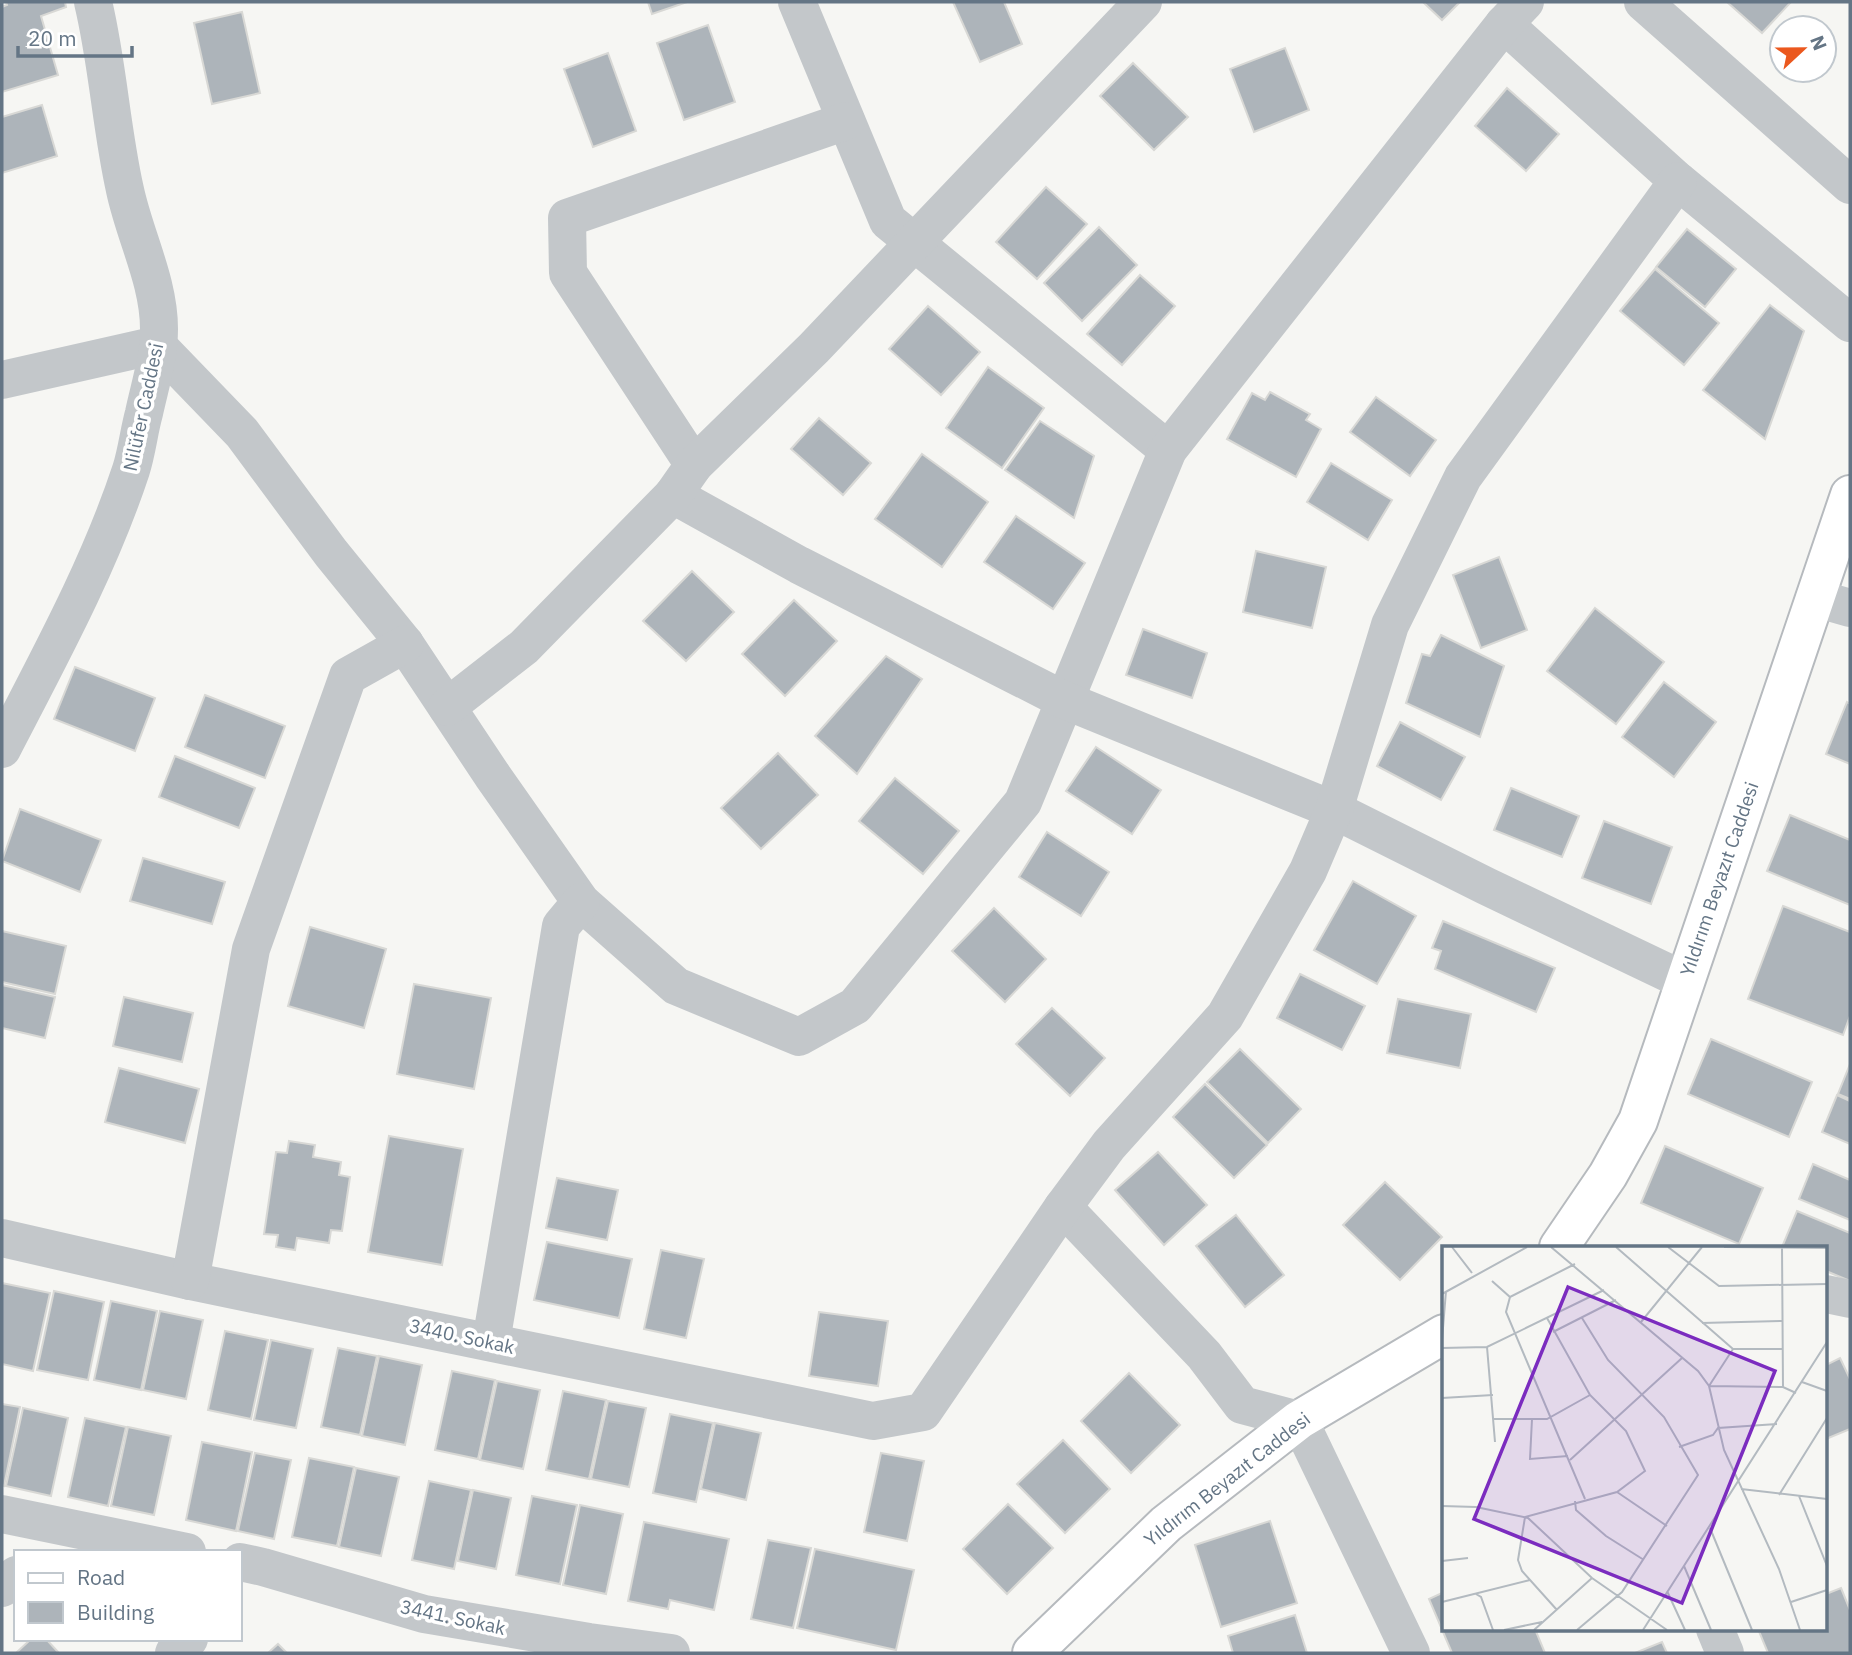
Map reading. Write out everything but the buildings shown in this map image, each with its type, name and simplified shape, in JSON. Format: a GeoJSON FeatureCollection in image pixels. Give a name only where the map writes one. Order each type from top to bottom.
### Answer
{"type":"FeatureCollection","features":[{"type":"Feature","properties":{"kind":"main road","name":"Yıldırım Beyazıt Caddesi"},"geometry":{"type":"LineString","coordinates":[[1566,1246],[1637,1121],[1685,981],[1833,603],[1850,495]]}},
{"type":"Feature","properties":{"kind":"main road","name":"Yıldırım Beyazıt Caddesi"},"geometry":{"type":"LineString","coordinates":[[1032,1653],[1166,1524],[1298,1420],[1442,1335]]}},
{"type":"Feature","properties":{"kind":"street","name":"Nilüfer Caddesi"},"geometry":{"type":"LineString","coordinates":[[2,749],[64,629],[107,536],[132,467],[156,366],[159,328],[155,293],[126,197],[117,156],[108,78],[93,2]]}},
{"type":"Feature","properties":{"kind":"street"},"geometry":{"type":"LineString","coordinates":[[797,2],[888,222],[1168,450]]}},
{"type":"Feature","properties":{"kind":"street"},"geometry":{"type":"LineString","coordinates":[[447,708],[524,647],[814,348],[1143,2]]}},
{"type":"Feature","properties":{"kind":"street"},"geometry":{"type":"LineString","coordinates":[[1643,2],[1850,185]]}},
{"type":"Feature","properties":{"kind":"street"},"geometry":{"type":"LineString","coordinates":[[2,380],[157,345],[242,433],[331,553],[405,644],[581,902],[676,986],[799,1037],[855,1006],[1023,802],[1168,450],[1515,13],[1678,181],[1850,323]]}},
{"type":"Feature","properties":{"kind":"street"},"geometry":{"type":"LineString","coordinates":[[846,121],[566,218],[568,273],[684,480],[799,565],[1064,700],[1334,810],[1685,981]]}},
{"type":"Feature","properties":{"kind":"street"},"geometry":{"type":"LineString","coordinates":[[1411,1653],[1298,1420],[1242,1405],[1204,1355],[1063,1207],[1109,1145],[1225,1016],[1308,871],[1334,810],[1390,625],[1463,477],[1678,181]]}},
{"type":"Feature","properties":{"kind":"street"},"geometry":{"type":"LineString","coordinates":[[190,1281],[251,949],[348,676],[405,644]]}},
{"type":"Feature","properties":{"kind":"street"},"geometry":{"type":"LineString","coordinates":[[491,1342],[561,926],[581,902]]}},
{"type":"Feature","properties":{"kind":"street","name":"3440. Sokak"},"geometry":{"type":"LineString","coordinates":[[2,1238],[190,1281],[873,1421],[923,1412],[1063,1207]]}},
{"type":"Feature","properties":{"kind":"street"},"geometry":{"type":"LineString","coordinates":[[1828,1294],[1850,1299]]}},
{"type":"Feature","properties":{"kind":"street"},"geometry":{"type":"LineString","coordinates":[[2,1514],[39,1537],[167,1550]]}},
{"type":"Feature","properties":{"kind":"street","name":"3441. Sokak"},"geometry":{"type":"LineString","coordinates":[[247,1573],[584,1648],[671,1653]]}},
{"type":"Feature","properties":{"kind":"street"},"geometry":{"type":"LineString","coordinates":[[1716,1630],[1725,1653]]}},
{"type":"Feature","properties":{"kind":"street"},"geometry":{"type":"LineString","coordinates":[[174,1653],[187,1641]]}}]}
